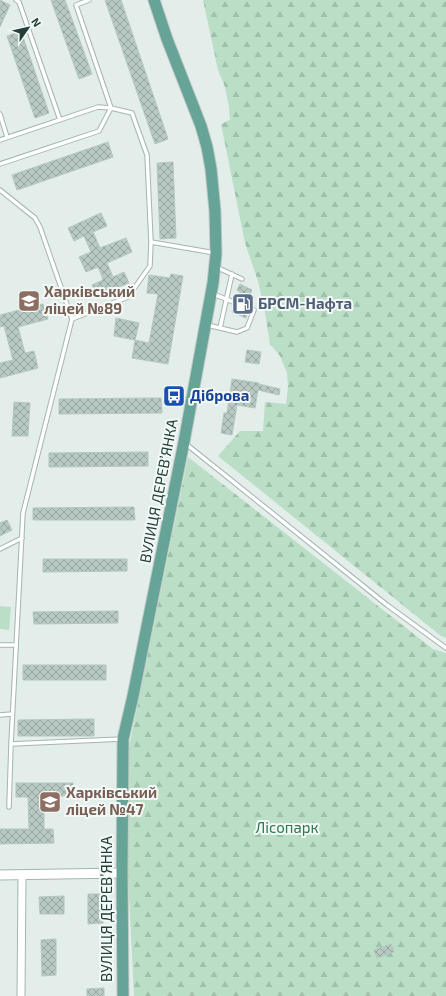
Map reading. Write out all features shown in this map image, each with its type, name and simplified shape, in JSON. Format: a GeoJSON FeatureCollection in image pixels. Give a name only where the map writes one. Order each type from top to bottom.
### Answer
{"type":"FeatureCollection","features":[{"type":"Feature","properties":{"kind":"main road","name":"ВУЛИЦЯ ДЕРЕВ’ЯНКА"},"geometry":{"type":"LineString","coordinates":[[123,996],[123,739],[184,442],[206,325],[216,254],[215,211],[211,169],[207,147],[201,126],[167,39],[154,0]]}},
{"type":"Feature","properties":{"kind":"street"},"geometry":{"type":"LineString","coordinates":[[0,875],[122,873]]}},
{"type":"Feature","properties":{"kind":"street"},"geometry":{"type":"LineString","coordinates":[[21,996],[22,875]]}},
{"type":"Feature","properties":{"kind":"lane"},"geometry":{"type":"LineString","coordinates":[[16,0],[19,2],[60,120]]}},
{"type":"Feature","properties":{"kind":"lane"},"geometry":{"type":"LineString","coordinates":[[0,164],[99,131],[110,108],[76,4],[89,0]]}},
{"type":"Feature","properties":{"kind":"lane"},"geometry":{"type":"LineString","coordinates":[[0,140],[98,107],[110,108],[132,114],[147,155],[151,242],[150,266],[128,297],[72,319]]}},
{"type":"Feature","properties":{"kind":"lane"},"geometry":{"type":"LineString","coordinates":[[0,114],[7,137]]}},
{"type":"Feature","properties":{"kind":"lane"},"geometry":{"type":"LineString","coordinates":[[0,190],[35,218],[40,227],[72,319],[23,513],[12,714],[9,807]]}},
{"type":"Feature","properties":{"kind":"lane"},"geometry":{"type":"LineString","coordinates":[[151,242],[216,254]]}},
{"type":"Feature","properties":{"kind":"lane"},"geometry":{"type":"LineString","coordinates":[[214,267],[242,279]]}},
{"type":"Feature","properties":{"kind":"lane"},"geometry":{"type":"LineString","coordinates":[[220,328],[232,274]]}},
{"type":"Feature","properties":{"kind":"lane"},"geometry":{"type":"LineString","coordinates":[[206,325],[237,332],[246,328],[254,310],[211,294]]}},
{"type":"Feature","properties":{"kind":"lane"},"geometry":{"type":"LineString","coordinates":[[184,442],[387,605],[446,648]]}},
{"type":"Feature","properties":{"kind":"lane"},"geometry":{"type":"LineString","coordinates":[[0,550],[22,538]]}},
{"type":"Feature","properties":{"kind":"lane"},"geometry":{"type":"LineString","coordinates":[[0,645],[16,645]]}},
{"type":"Feature","properties":{"kind":"lane"},"geometry":{"type":"LineString","coordinates":[[0,715],[12,714]]}},
{"type":"Feature","properties":{"kind":"lane"},"geometry":{"type":"LineString","coordinates":[[11,744],[123,739]]}},
{"type":"Feature","properties":{"kind":"green space"},"geometry":{"type":"Polygon","coordinates":[[[203,0],[446,0],[446,638],[441,636],[218,456],[240,431],[263,431],[265,402],[286,404],[288,387],[287,373],[280,356],[270,344],[258,281],[245,243],[221,124],[230,120],[229,107],[225,87],[218,70],[203,0]]]}},
{"type":"Feature","properties":{"kind":"green space","name":"Лісопарк"},"geometry":{"type":"Polygon","coordinates":[[[188,457],[433,649],[446,653],[446,996],[134,996],[127,857],[128,752],[188,457]]]}},
{"type":"Feature","properties":{"kind":"green space"},"geometry":{"type":"Polygon","coordinates":[[[0,606],[11,607],[9,630],[0,629],[0,606]]]}},
{"type":"Feature","properties":{"kind":"building"},"geometry":{"type":"Polygon","coordinates":[[[0,0],[10,5],[0,27],[0,0]]]}},
{"type":"Feature","properties":{"kind":"building"},"geometry":{"type":"Polygon","coordinates":[[[51,0],[65,0],[92,74],[79,79],[51,0]]]}},
{"type":"Feature","properties":{"kind":"building"},"geometry":{"type":"Polygon","coordinates":[[[105,0],[121,0],[168,139],[155,144],[105,0]]]}},
{"type":"Feature","properties":{"kind":"building"},"geometry":{"type":"Polygon","coordinates":[[[21,31],[49,113],[35,118],[7,36],[21,31]]]}},
{"type":"Feature","properties":{"kind":"building"},"geometry":{"type":"Polygon","coordinates":[[[108,142],[113,157],[17,190],[12,175],[108,142]]]}},
{"type":"Feature","properties":{"kind":"building"},"geometry":{"type":"Polygon","coordinates":[[[173,162],[176,238],[160,239],[157,163],[173,162]]]}},
{"type":"Feature","properties":{"kind":"building"},"geometry":{"type":"Polygon","coordinates":[[[101,213],[107,226],[93,232],[100,248],[126,238],[132,252],[107,263],[113,277],[124,272],[129,283],[97,296],[92,285],[103,280],[101,274],[98,267],[86,272],[79,257],[91,252],[84,236],[74,241],[68,228],[101,213]]]}},
{"type":"Feature","properties":{"kind":"building"},"geometry":{"type":"Polygon","coordinates":[[[171,274],[183,276],[168,364],[132,358],[135,340],[149,343],[158,294],[147,293],[149,275],[170,278],[171,274]]]}},
{"type":"Feature","properties":{"kind":"building"},"geometry":{"type":"Polygon","coordinates":[[[240,284],[252,290],[250,295],[254,297],[251,305],[237,300],[240,292],[237,290],[240,284]]]}},
{"type":"Feature","properties":{"kind":"building"},"geometry":{"type":"Polygon","coordinates":[[[43,304],[48,319],[18,327],[25,353],[34,351],[38,368],[0,378],[0,363],[13,360],[4,326],[0,327],[0,315],[43,304]]]}},
{"type":"Feature","properties":{"kind":"building"},"geometry":{"type":"Polygon","coordinates":[[[234,306],[248,311],[246,318],[232,312],[234,306]]]}},
{"type":"Feature","properties":{"kind":"building"},"geometry":{"type":"Polygon","coordinates":[[[116,318],[139,323],[135,340],[114,336],[116,318]]]}},
{"type":"Feature","properties":{"kind":"building"},"geometry":{"type":"Polygon","coordinates":[[[247,350],[261,352],[259,364],[245,362],[247,350]]]}},
{"type":"Feature","properties":{"kind":"building"},"geometry":{"type":"Polygon","coordinates":[[[232,379],[259,383],[280,389],[279,395],[258,390],[255,408],[237,405],[232,435],[221,433],[224,413],[227,413],[232,379]]]}},
{"type":"Feature","properties":{"kind":"building"},"geometry":{"type":"Polygon","coordinates":[[[161,398],[162,413],[59,414],[59,399],[161,398]]]}},
{"type":"Feature","properties":{"kind":"building"},"geometry":{"type":"Polygon","coordinates":[[[14,402],[30,403],[28,436],[12,436],[14,402]]]}},
{"type":"Feature","properties":{"kind":"building"},"geometry":{"type":"Polygon","coordinates":[[[148,452],[148,466],[49,467],[49,453],[148,452]]]}},
{"type":"Feature","properties":{"kind":"building"},"geometry":{"type":"Polygon","coordinates":[[[134,507],[135,520],[33,520],[33,508],[134,507]]]}},
{"type":"Feature","properties":{"kind":"building"},"geometry":{"type":"Polygon","coordinates":[[[7,520],[12,530],[0,536],[0,523],[7,520]]]}},
{"type":"Feature","properties":{"kind":"building"},"geometry":{"type":"Polygon","coordinates":[[[43,559],[127,559],[127,571],[43,572],[43,559]]]}},
{"type":"Feature","properties":{"kind":"building"},"geometry":{"type":"Polygon","coordinates":[[[118,611],[118,623],[34,624],[33,612],[118,611]]]}},
{"type":"Feature","properties":{"kind":"building"},"geometry":{"type":"Polygon","coordinates":[[[23,665],[106,665],[106,680],[23,680],[23,665]]]}},
{"type":"Feature","properties":{"kind":"building"},"geometry":{"type":"Polygon","coordinates":[[[94,719],[94,736],[18,736],[18,720],[94,719]]]}},
{"type":"Feature","properties":{"kind":"building"},"geometry":{"type":"Polygon","coordinates":[[[16,783],[73,783],[73,796],[44,796],[44,829],[53,829],[54,843],[0,844],[0,829],[29,829],[28,797],[16,797],[16,783]]]}},
{"type":"Feature","properties":{"kind":"building"},"geometry":{"type":"Polygon","coordinates":[[[88,894],[103,894],[103,923],[88,924],[88,894]]]}},
{"type":"Feature","properties":{"kind":"building"},"geometry":{"type":"Polygon","coordinates":[[[64,896],[64,914],[40,914],[39,897],[64,896]]]}},
{"type":"Feature","properties":{"kind":"building"},"geometry":{"type":"Polygon","coordinates":[[[56,939],[56,975],[42,976],[41,940],[56,939]]]}},
{"type":"Feature","properties":{"kind":"building"},"geometry":{"type":"Polygon","coordinates":[[[391,944],[394,952],[377,958],[374,950],[391,944]]]}},
{"type":"Feature","properties":{"kind":"building"},"geometry":{"type":"Polygon","coordinates":[[[104,988],[104,996],[87,996],[87,989],[104,988]]]}},
{"type":"Feature","properties":{"kind":"place","name":"Харківський ліцей №89"},"geometry":{"type":"Point","coordinates":[29,301]}},
{"type":"Feature","properties":{"kind":"place","name":"БРСМ-Нафта"},"geometry":{"type":"Point","coordinates":[243,304]}},
{"type":"Feature","properties":{"kind":"place","name":"Діброва"},"geometry":{"type":"Point","coordinates":[174,396]}},
{"type":"Feature","properties":{"kind":"place","name":"Харківський ліцей №47"},"geometry":{"type":"Point","coordinates":[50,802]}}]}
